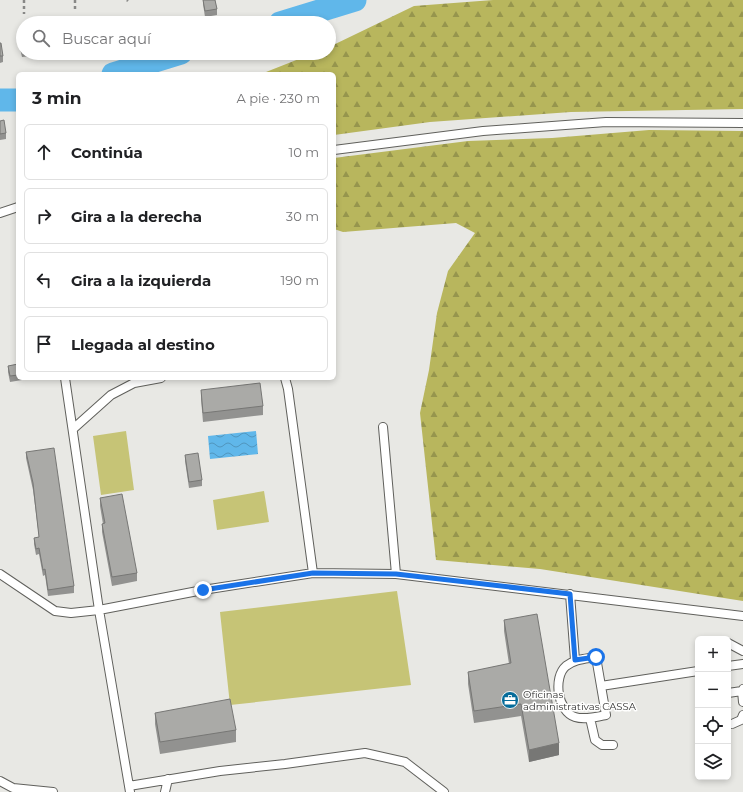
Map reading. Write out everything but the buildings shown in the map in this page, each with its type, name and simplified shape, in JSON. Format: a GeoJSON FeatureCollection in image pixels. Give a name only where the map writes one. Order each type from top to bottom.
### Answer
{"type":"FeatureCollection","features":[{"type":"Feature","properties":{"kind":"lane"},"geometry":{"type":"LineString","coordinates":[[336,150],[483,131],[606,122],[743,123]]}},
{"type":"Feature","properties":{"kind":"lane"},"geometry":{"type":"LineString","coordinates":[[0,213],[16,208]]}},
{"type":"Feature","properties":{"kind":"lane"},"geometry":{"type":"LineString","coordinates":[[65,380],[99,610],[130,789],[220,770],[285,764],[365,753],[405,762],[444,792]]}},
{"type":"Feature","properties":{"kind":"lane"},"geometry":{"type":"LineString","coordinates":[[73,429],[117,392],[134,382],[148,380]]}},
{"type":"Feature","properties":{"kind":"lane"},"geometry":{"type":"LineString","coordinates":[[286,380],[313,573]]}},
{"type":"Feature","properties":{"kind":"lane"},"geometry":{"type":"LineString","coordinates":[[382,428],[396,574]]}},
{"type":"Feature","properties":{"kind":"lane"},"geometry":{"type":"LineString","coordinates":[[0,574],[56,611],[71,613],[99,610],[203,590],[313,573],[396,574],[743,616]]}},
{"type":"Feature","properties":{"kind":"lane"},"geometry":{"type":"LineString","coordinates":[[570,594],[575,660]]}},
{"type":"Feature","properties":{"kind":"lane"},"geometry":{"type":"LineString","coordinates":[[731,644],[743,650]]}},
{"type":"Feature","properties":{"kind":"lane"},"geometry":{"type":"LineString","coordinates":[[596,657],[606,715],[590,718],[574,717],[565,708],[559,694],[558,680],[565,667],[575,660],[596,657]]}},
{"type":"Feature","properties":{"kind":"lane"},"geometry":{"type":"LineString","coordinates":[[731,666],[743,664]]}},
{"type":"Feature","properties":{"kind":"lane"},"geometry":{"type":"LineString","coordinates":[[601,686],[695,671]]}},
{"type":"Feature","properties":{"kind":"lane"},"geometry":{"type":"LineString","coordinates":[[731,693],[742,690],[743,702]]}},
{"type":"Feature","properties":{"kind":"lane"},"geometry":{"type":"LineString","coordinates":[[732,724],[741,720],[743,715]]}},
{"type":"Feature","properties":{"kind":"lane"},"geometry":{"type":"LineString","coordinates":[[590,718],[595,740],[602,745],[613,745]]}},
{"type":"Feature","properties":{"kind":"lane"},"geometry":{"type":"LineString","coordinates":[[165,792],[168,780]]}},
{"type":"Feature","properties":{"kind":"lane"},"geometry":{"type":"LineString","coordinates":[[0,781],[13,788],[53,792]]}},
{"type":"Feature","properties":{"kind":"path"},"geometry":{"type":"LineString","coordinates":[[24,0],[24,14]]}},
{"type":"Feature","properties":{"kind":"path"},"geometry":{"type":"LineString","coordinates":[[75,0],[75,12]]}},
{"type":"Feature","properties":{"kind":"green space"},"geometry":{"type":"Polygon","coordinates":[[[493,0],[743,0],[743,109],[571,112],[430,122],[336,135],[336,72],[266,72],[296,60],[336,60],[336,44],[414,6],[493,0]]]}},
{"type":"Feature","properties":{"kind":"green space"},"geometry":{"type":"Polygon","coordinates":[[[649,130],[743,131],[743,601],[540,569],[436,560],[420,413],[429,370],[437,313],[448,271],[475,233],[456,223],[343,232],[336,230],[336,158],[468,141],[552,138],[649,130]]]}},
{"type":"Feature","properties":{"kind":"shaded area"},"geometry":{"type":"Polygon","coordinates":[[[126,431],[134,490],[101,495],[93,436],[126,431]]]}},
{"type":"Feature","properties":{"kind":"shaded area"},"geometry":{"type":"Polygon","coordinates":[[[264,491],[269,522],[217,530],[213,500],[264,491]]]}},
{"type":"Feature","properties":{"kind":"shaded area"},"geometry":{"type":"Polygon","coordinates":[[[397,591],[411,685],[230,705],[220,612],[397,591]]]}},
{"type":"Feature","properties":{"kind":"water"},"geometry":{"type":"Polygon","coordinates":[[[256,431],[258,454],[210,459],[208,436],[256,431]]]}},
{"type":"Feature","properties":{"kind":"waterway"},"geometry":{"type":"LineString","coordinates":[[303,16],[355,0]]}},
{"type":"Feature","properties":{"kind":"waterway"},"geometry":{"type":"LineString","coordinates":[[119,72],[158,60]]}},
{"type":"Feature","properties":{"kind":"waterway"},"geometry":{"type":"LineString","coordinates":[[0,100],[16,100]]}},
{"type":"Feature","properties":{"kind":"place","name":"Oficinas administrativas CASSA"},"geometry":{"type":"Point","coordinates":[510,700]}},
{"type":"Feature","properties":{"kind":"route"},"geometry":{"type":"LineString","coordinates":[[203,590],[313,573],[396,574],[570,594],[575,660],[596,657]]}}]}
